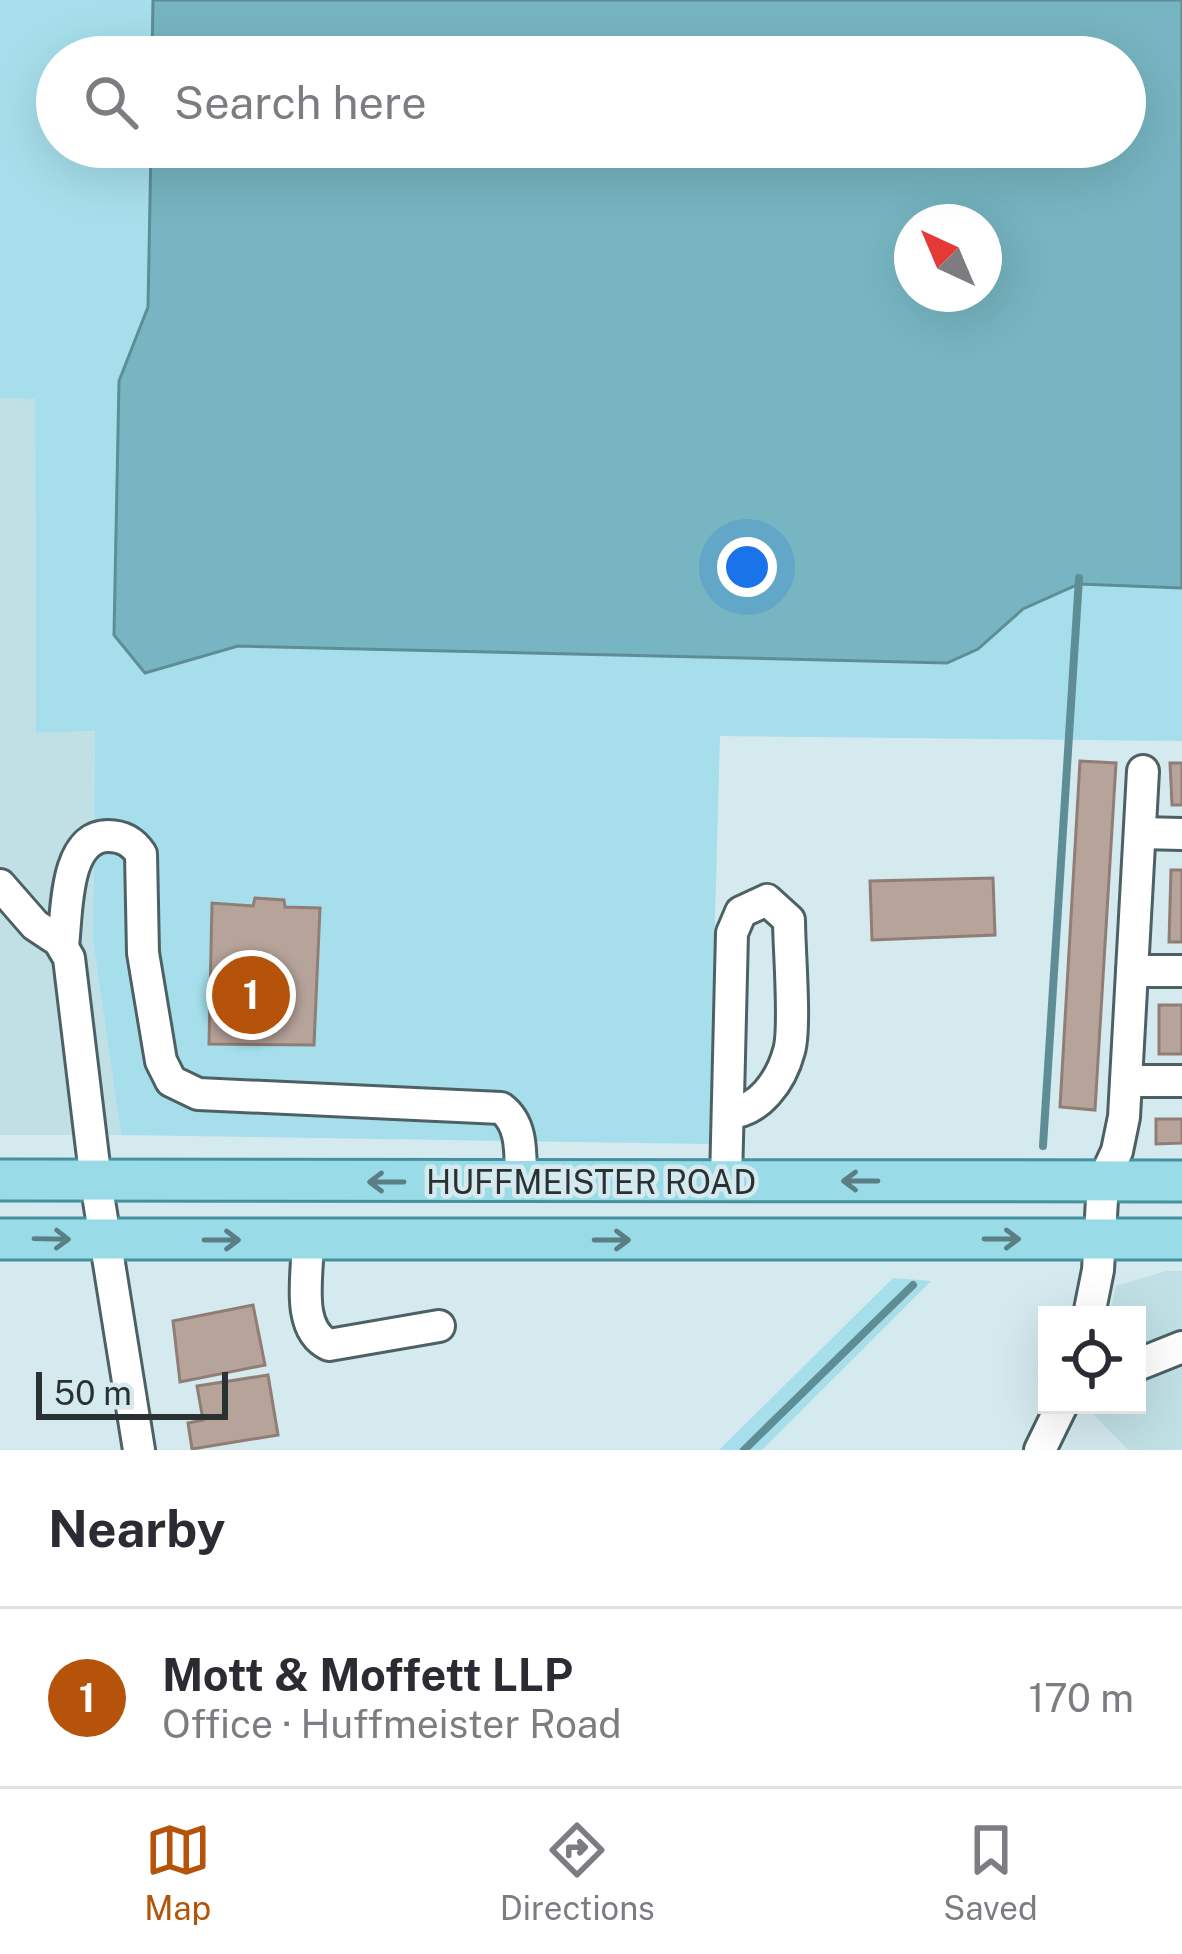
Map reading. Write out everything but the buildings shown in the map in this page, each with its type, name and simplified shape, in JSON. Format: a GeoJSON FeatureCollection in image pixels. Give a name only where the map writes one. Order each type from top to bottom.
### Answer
{"type":"FeatureCollection","features":[{"type":"Feature","properties":{"kind":"main road","name":"HUFFMEISTER ROAD"},"geometry":{"type":"LineString","coordinates":[[0,1180],[1182,1181]]}},
{"type":"Feature","properties":{"kind":"main road"},"geometry":{"type":"LineString","coordinates":[[722,1240],[727,1181]]}},
{"type":"Feature","properties":{"kind":"main road","name":"HUFFMEISTER ROAD"},"geometry":{"type":"LineString","coordinates":[[0,1239],[1182,1239]]}},
{"type":"Feature","properties":{"kind":"street"},"geometry":{"type":"LineString","coordinates":[[1090,1306],[1103,1181],[1117,1151],[1126,1081],[1143,772]]}},
{"type":"Feature","properties":{"kind":"street"},"geometry":{"type":"LineString","coordinates":[[1140,833],[1182,834]]}},
{"type":"Feature","properties":{"kind":"street"},"geometry":{"type":"LineString","coordinates":[[63,946],[79,852],[91,839],[126,839],[141,854],[143,952],[157,1042],[171,1081],[198,1094],[501,1108],[509,1113],[518,1132],[521,1182]]}},
{"type":"Feature","properties":{"kind":"street"},"geometry":{"type":"LineString","coordinates":[[0,885],[35,925],[63,946],[69,958],[96,1182],[139,1450]]}},
{"type":"Feature","properties":{"kind":"street"},"geometry":{"type":"LineString","coordinates":[[727,1181],[728,1113],[732,933],[741,912],[767,900],[789,920],[790,1050],[767,1093],[744,1112],[728,1113]]}},
{"type":"Feature","properties":{"kind":"street"},"geometry":{"type":"LineString","coordinates":[[1132,970],[1182,971]]}},
{"type":"Feature","properties":{"kind":"street"},"geometry":{"type":"LineString","coordinates":[[1126,1081],[1182,1081]]}},
{"type":"Feature","properties":{"kind":"street"},"geometry":{"type":"LineString","coordinates":[[308,1240],[308,1326],[318,1340],[329,1345],[439,1326]]}},
{"type":"Feature","properties":{"kind":"street"},"geometry":{"type":"LineString","coordinates":[[1146,1361],[1182,1347]]}},
{"type":"Feature","properties":{"kind":"street"},"geometry":{"type":"LineString","coordinates":[[1040,1450],[1058,1414]]}},
{"type":"Feature","properties":{"kind":"shaded area"},"geometry":{"type":"Polygon","coordinates":[[[0,0],[1182,0],[1182,741],[720,736],[709,1144],[121,1135],[93,941],[95,731],[36,733],[35,399],[0,398],[0,0]]]}},
{"type":"Feature","properties":{"kind":"shaded area"},"geometry":{"type":"Polygon","coordinates":[[[153,0],[1182,0],[1182,588],[1079,584],[1023,609],[978,649],[947,663],[238,646],[145,673],[114,635],[119,381],[148,307],[151,168],[1146,168],[1146,36],[152,36],[153,0]]]}},
{"type":"Feature","properties":{"kind":"shaded area"},"geometry":{"type":"Polygon","coordinates":[[[0,398],[35,398],[36,733],[95,731],[93,941],[121,1135],[0,1135],[0,398]]]}},
{"type":"Feature","properties":{"kind":"shaded area"},"geometry":{"type":"Polygon","coordinates":[[[1182,1271],[1182,1450],[1128,1450],[1093,1414],[1146,1414],[1146,1306],[1112,1306],[1116,1286],[1182,1271]]]}},
{"type":"Feature","properties":{"kind":"shaded area"},"geometry":{"type":"Polygon","coordinates":[[[893,1278],[931,1281],[762,1450],[719,1450],[893,1278]]]}},
{"type":"Feature","properties":{"kind":"waterway"},"geometry":{"type":"LineString","coordinates":[[1043,1146],[1079,578]]}},
{"type":"Feature","properties":{"kind":"waterway"},"geometry":{"type":"LineString","coordinates":[[744,1450],[913,1285]]}},
{"type":"Feature","properties":{"kind":"place","name":"Mott & Moffett LLP"},"geometry":{"type":"Point","coordinates":[251,995]}}]}
